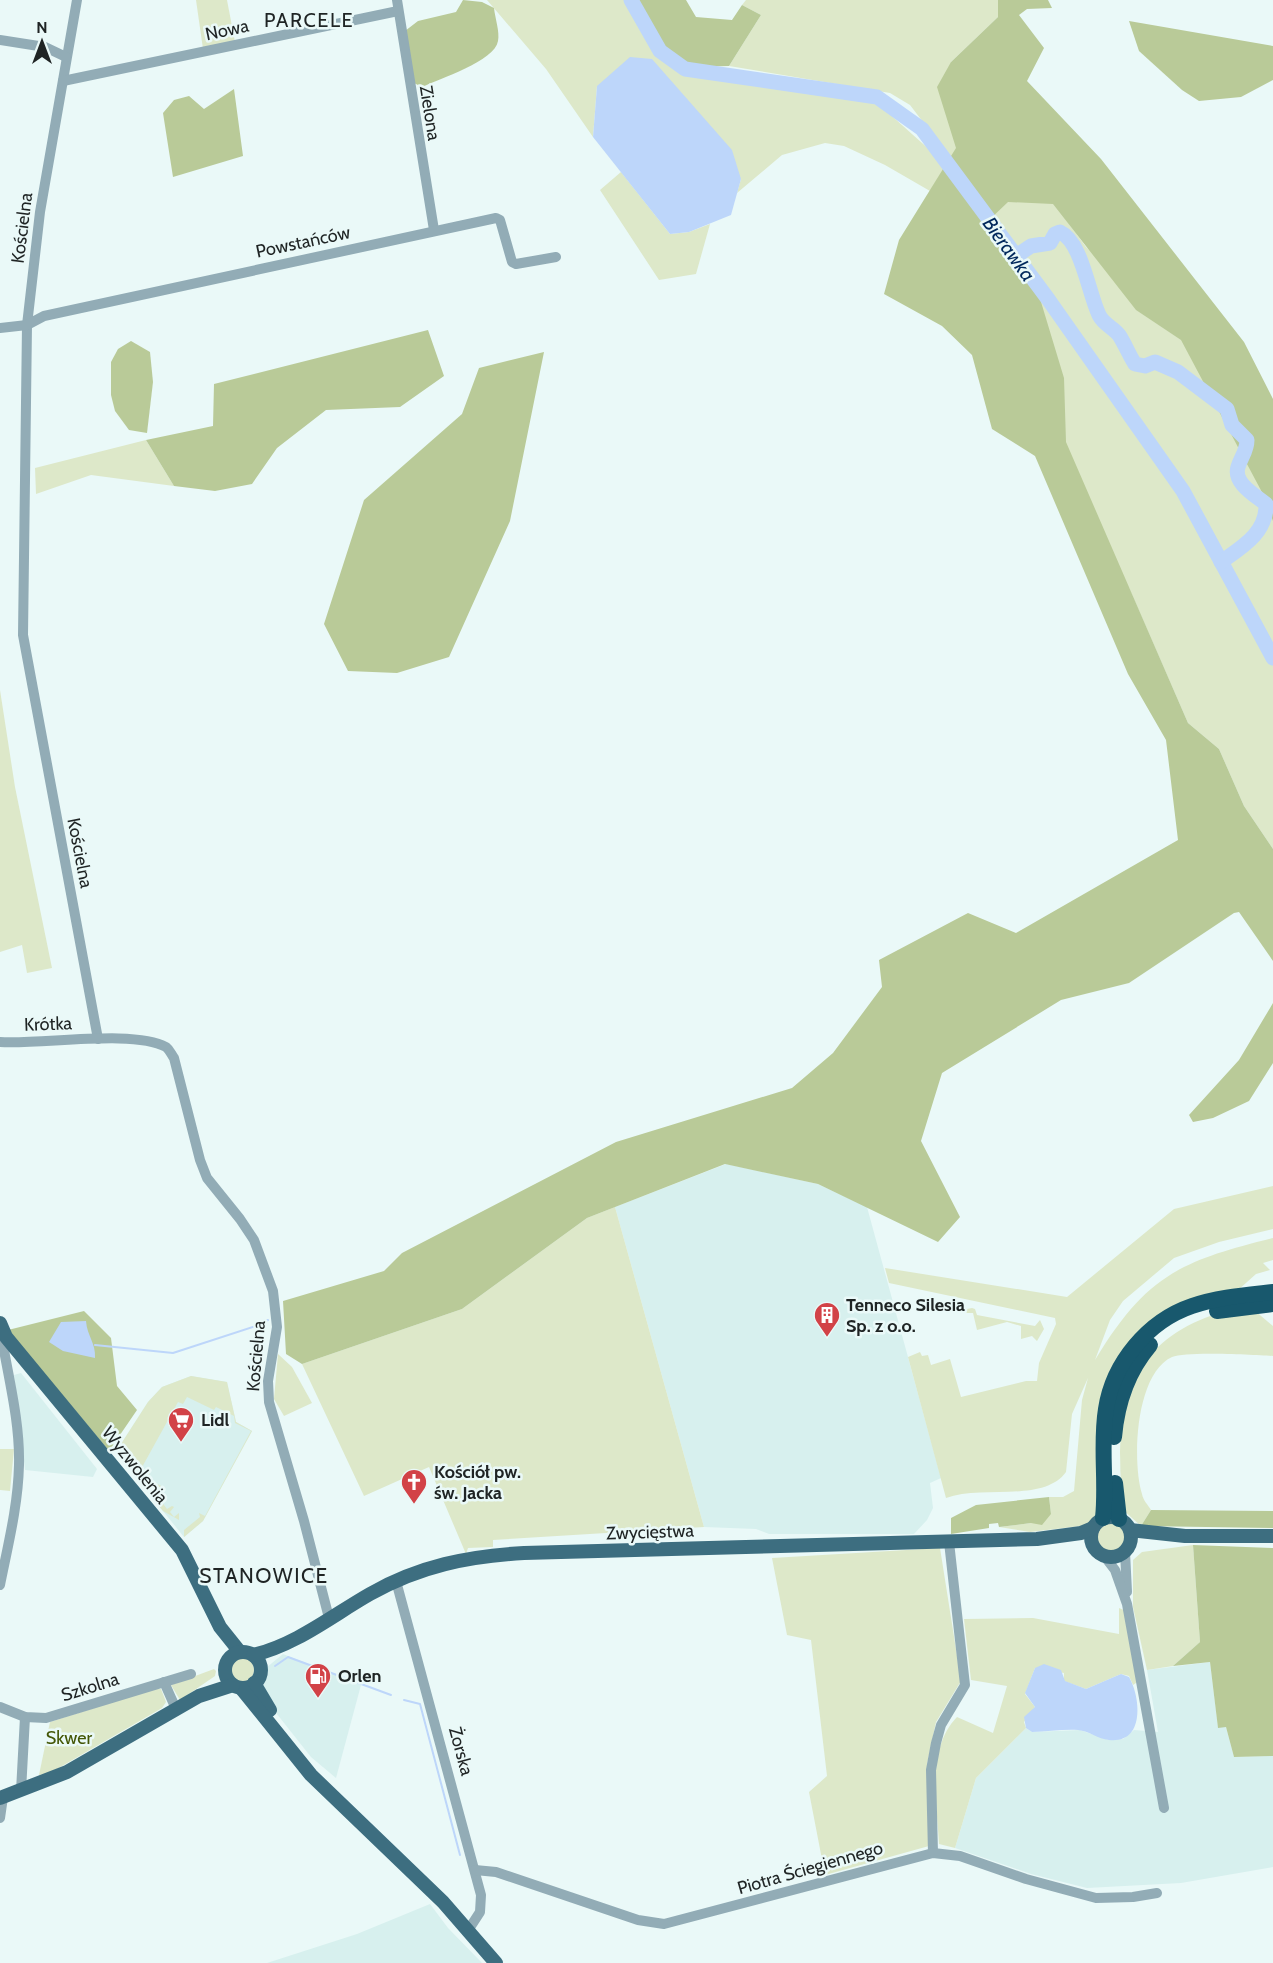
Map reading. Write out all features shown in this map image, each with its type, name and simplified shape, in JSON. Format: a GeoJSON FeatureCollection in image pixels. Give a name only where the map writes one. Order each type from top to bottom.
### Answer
{"type":"FeatureCollection","features":[{"type":"Feature","properties":{"kind":"highway"},"geometry":{"type":"LineString","coordinates":[[1111,1524],[1106,1409],[1115,1377],[1133,1348],[1162,1321],[1192,1306],[1273,1292]]}},
{"type":"Feature","properties":{"kind":"highway"},"geometry":{"type":"LineString","coordinates":[[1111,1524],[1115,1497],[1116,1422],[1124,1388],[1139,1359],[1164,1334],[1197,1316],[1228,1308],[1273,1304]]}},
{"type":"Feature","properties":{"kind":"main road","name":"Wyzwolenia"},"geometry":{"type":"LineString","coordinates":[[0,1323],[6,1337],[182,1550],[220,1627],[246,1657]]}},
{"type":"Feature","properties":{"kind":"main road","name":"Zwycięstwa"},"geometry":{"type":"LineString","coordinates":[[246,1657],[284,1645],[396,1581],[447,1562],[507,1554],[1037,1539],[1079,1533],[1111,1524],[1185,1536],[1273,1536]]}},
{"type":"Feature","properties":{"kind":"main road"},"geometry":{"type":"LineString","coordinates":[[1105,1557],[1093,1547],[1090,1539],[1111,1524],[1127,1549]]}},
{"type":"Feature","properties":{"kind":"main road","name":"Zwycięstwa"},"geometry":{"type":"LineString","coordinates":[[1105,1557],[1114,1557],[1127,1549],[1185,1536]]}},
{"type":"Feature","properties":{"kind":"main road","name":"Zwycięstwa"},"geometry":{"type":"LineString","coordinates":[[1037,1539],[1093,1547]]}},
{"type":"Feature","properties":{"kind":"main road"},"geometry":{"type":"LineString","coordinates":[[1,1797],[21,1791],[79,1765],[176,1710],[199,1696],[225,1671],[246,1657],[260,1672],[243,1685],[199,1696]]}},
{"type":"Feature","properties":{"kind":"main road"},"geometry":{"type":"LineString","coordinates":[[225,1671],[243,1685],[307,1770],[469,1929],[496,1963]]}},
{"type":"Feature","properties":{"kind":"street","name":"Kościelna"},"geometry":{"type":"LineString","coordinates":[[76,0],[40,212],[27,325],[23,634],[98,1039],[157,1043],[168,1049],[174,1058],[207,1178],[254,1240],[273,1292],[278,1327],[268,1381],[269,1402],[329,1618]]}},
{"type":"Feature","properties":{"kind":"street","name":"Nowa"},"geometry":{"type":"LineString","coordinates":[[63,81],[397,5]]}},
{"type":"Feature","properties":{"kind":"street","name":"Zielona"},"geometry":{"type":"LineString","coordinates":[[397,5],[434,230]]}},
{"type":"Feature","properties":{"kind":"street"},"geometry":{"type":"LineString","coordinates":[[0,40],[45,47],[66,57]]}},
{"type":"Feature","properties":{"kind":"street","name":"Powstańców"},"geometry":{"type":"LineString","coordinates":[[0,328],[27,325],[44,316],[434,230],[499,218],[512,262],[556,257]]}},
{"type":"Feature","properties":{"kind":"street","name":"Krótka"},"geometry":{"type":"LineString","coordinates":[[0,1042],[98,1039]]}},
{"type":"Feature","properties":{"kind":"street","name":"Wyzwolenia"},"geometry":{"type":"LineString","coordinates":[[0,1585],[14,1520],[19,1464],[16,1425],[3,1345],[6,1337]]}},
{"type":"Feature","properties":{"kind":"street"},"geometry":{"type":"LineString","coordinates":[[933,1852],[931,1770],[936,1743],[941,1725],[965,1685],[949,1542]]}},
{"type":"Feature","properties":{"kind":"street"},"geometry":{"type":"LineString","coordinates":[[1127,1549],[1127,1604]]}},
{"type":"Feature","properties":{"kind":"street"},"geometry":{"type":"LineString","coordinates":[[1105,1557],[1115,1570],[1127,1604],[1164,1808]]}},
{"type":"Feature","properties":{"kind":"street","name":"Żorska"},"geometry":{"type":"LineString","coordinates":[[396,1581],[481,1895],[480,1912],[469,1929]]}},
{"type":"Feature","properties":{"kind":"street","name":"Szkolna"},"geometry":{"type":"LineString","coordinates":[[25,1717],[46,1718],[192,1674]]}},
{"type":"Feature","properties":{"kind":"street"},"geometry":{"type":"LineString","coordinates":[[164,1682],[176,1710]]}},
{"type":"Feature","properties":{"kind":"street"},"geometry":{"type":"LineString","coordinates":[[0,1707],[25,1717],[21,1791]]}},
{"type":"Feature","properties":{"kind":"street"},"geometry":{"type":"LineString","coordinates":[[0,1818],[1,1797]]}},
{"type":"Feature","properties":{"kind":"street","name":"Piotra Ściegiennego"},"geometry":{"type":"LineString","coordinates":[[474,1870],[496,1872],[638,1920],[664,1924],[933,1852],[960,1856],[1026,1879],[1096,1898],[1133,1897],[1157,1893]]}},
{"type":"Feature","properties":{"kind":"shaded area"},"geometry":{"type":"Polygon","coordinates":[[[726,1164],[818,1184],[867,1207],[941,1478],[930,1483],[933,1508],[927,1520],[914,1534],[769,1534],[756,1529],[704,1527],[615,1207],[726,1164]]]}},
{"type":"Feature","properties":{"kind":"shaded area"},"geometry":{"type":"Polygon","coordinates":[[[21,1373],[97,1469],[93,1477],[25,1470],[14,1375],[21,1373]]]}},
{"type":"Feature","properties":{"kind":"shaded area"},"geometry":{"type":"Polygon","coordinates":[[[191,1376],[227,1382],[236,1422],[252,1431],[203,1521],[184,1537],[133,1474],[132,1460],[121,1444],[148,1402],[162,1387],[191,1376]]]}},
{"type":"Feature","properties":{"kind":"shaded area"},"geometry":{"type":"Polygon","coordinates":[[[283,1654],[361,1685],[336,1778],[311,1757],[269,1704],[261,1683],[266,1668],[283,1654]]]}},
{"type":"Feature","properties":{"kind":"shaded area"},"geometry":{"type":"Polygon","coordinates":[[[1210,1662],[1218,1727],[1226,1727],[1234,1757],[1273,1756],[1273,1867],[1181,1883],[1087,1888],[1031,1874],[955,1848],[976,1778],[1026,1728],[1032,1732],[1080,1730],[1109,1740],[1123,1739],[1134,1730],[1158,1732],[1147,1670],[1210,1662]]]}},
{"type":"Feature","properties":{"kind":"shaded area"},"geometry":{"type":"Polygon","coordinates":[[[430,1904],[448,1928],[482,1963],[267,1963],[357,1934],[430,1904]]]}},
{"type":"Feature","properties":{"kind":"green space"},"geometry":{"type":"Polygon","coordinates":[[[196,0],[227,0],[235,42],[203,49],[196,0]]]}},
{"type":"Feature","properties":{"kind":"green space"},"geometry":{"type":"Polygon","coordinates":[[[463,0],[482,2],[494,8],[498,29],[498,41],[495,48],[477,62],[422,87],[412,82],[405,31],[418,21],[456,12],[463,0]]]}},
{"type":"Feature","properties":{"kind":"green space"},"geometry":{"type":"Polygon","coordinates":[[[487,0],[629,0],[659,51],[686,73],[874,100],[941,160],[946,152],[910,105],[890,93],[729,66],[761,15],[742,5],[746,0],[998,0],[998,17],[951,62],[1086,247],[1187,336],[1273,485],[1273,849],[1244,806],[1219,749],[1188,723],[1129,588],[1092,559],[987,223],[946,165],[930,191],[885,165],[844,146],[825,143],[782,155],[737,193],[741,179],[597,86],[593,137],[546,69],[487,0]]]}},
{"type":"Feature","properties":{"kind":"green space"},"geometry":{"type":"Polygon","coordinates":[[[636,0],[686,0],[696,17],[732,20],[742,5],[761,15],[729,66],[688,67],[663,49],[636,0]]]}},
{"type":"Feature","properties":{"kind":"green space"},"geometry":{"type":"Polygon","coordinates":[[[998,0],[1048,0],[1052,8],[1027,9],[1019,15],[1044,48],[1027,81],[1101,159],[1244,342],[1273,399],[1273,521],[1264,496],[1181,340],[1136,310],[1053,204],[1008,202],[987,222],[1038,292],[1064,378],[1066,442],[1188,723],[1219,749],[1244,806],[1273,849],[1273,961],[1239,912],[1234,913],[1129,983],[1061,1000],[942,1073],[921,1141],[960,1217],[938,1242],[818,1184],[725,1164],[587,1218],[462,1309],[302,1364],[286,1354],[283,1301],[384,1271],[402,1253],[616,1142],[792,1088],[833,1053],[882,987],[879,960],[968,913],[1016,933],[1178,840],[1166,740],[1128,674],[1035,456],[992,429],[972,355],[942,326],[884,294],[899,240],[956,148],[937,87],[951,62],[998,17],[998,0]]]}},
{"type":"Feature","properties":{"kind":"green space"},"geometry":{"type":"Polygon","coordinates":[[[1129,21],[1273,46],[1273,80],[1241,97],[1199,101],[1182,90],[1139,51],[1129,21]]]}},
{"type":"Feature","properties":{"kind":"green space"},"geometry":{"type":"Polygon","coordinates":[[[234,89],[243,156],[173,177],[163,113],[174,100],[189,96],[204,109],[234,89]]]}},
{"type":"Feature","properties":{"kind":"green space"},"geometry":{"type":"Polygon","coordinates":[[[621,172],[670,234],[689,232],[710,224],[696,274],[659,280],[600,190],[621,172]]]}},
{"type":"Feature","properties":{"kind":"green space"},"geometry":{"type":"Polygon","coordinates":[[[428,330],[444,376],[400,407],[326,410],[277,448],[252,484],[215,491],[174,486],[146,440],[213,426],[214,384],[428,330]]]}},
{"type":"Feature","properties":{"kind":"green space"},"geometry":{"type":"Polygon","coordinates":[[[131,341],[150,352],[153,382],[147,433],[129,430],[115,411],[111,395],[111,362],[118,349],[131,341]]]}},
{"type":"Feature","properties":{"kind":"green space"},"geometry":{"type":"Polygon","coordinates":[[[544,352],[510,521],[449,657],[397,673],[348,671],[324,624],[364,500],[462,414],[479,368],[544,352]]]}},
{"type":"Feature","properties":{"kind":"green space"},"geometry":{"type":"Polygon","coordinates":[[[146,440],[174,486],[91,475],[36,494],[35,468],[146,440]]]}},
{"type":"Feature","properties":{"kind":"green space"},"geometry":{"type":"Polygon","coordinates":[[[0,690],[15,787],[52,968],[27,973],[22,945],[0,952],[0,690]]]}},
{"type":"Feature","properties":{"kind":"green space"},"geometry":{"type":"Polygon","coordinates":[[[1273,1003],[1273,1063],[1249,1101],[1213,1118],[1193,1122],[1189,1115],[1239,1060],[1273,1003]]]}},
{"type":"Feature","properties":{"kind":"green space"},"geometry":{"type":"Polygon","coordinates":[[[1273,1186],[1273,1229],[1219,1242],[1174,1258],[1123,1301],[1110,1320],[1095,1360],[1131,1309],[1168,1276],[1213,1255],[1273,1238],[1273,1260],[1263,1263],[1270,1270],[1256,1274],[1237,1291],[1129,1344],[1097,1515],[1089,1525],[1030,1532],[999,1527],[1031,1523],[1051,1514],[1049,1497],[1063,1497],[1074,1491],[1082,1400],[1088,1378],[1072,1414],[1066,1472],[1056,1481],[1028,1490],[960,1494],[946,1498],[908,1357],[920,1352],[922,1356],[928,1355],[931,1365],[950,1359],[961,1397],[1026,1381],[1037,1381],[1039,1363],[1056,1324],[1055,1318],[889,1283],[885,1268],[1067,1297],[1174,1209],[1273,1186]]]}},
{"type":"Feature","properties":{"kind":"green space"},"geometry":{"type":"Polygon","coordinates":[[[615,1207],[704,1527],[493,1540],[493,1547],[468,1548],[466,1554],[429,1467],[364,1496],[302,1364],[462,1309],[587,1218],[615,1207]]]}},
{"type":"Feature","properties":{"kind":"green space"},"geometry":{"type":"Polygon","coordinates":[[[967,1309],[975,1309],[977,1315],[1035,1326],[1040,1320],[1044,1329],[1037,1341],[1032,1336],[1021,1339],[1021,1326],[1007,1322],[977,1330],[973,1313],[966,1313],[967,1309]]]}},
{"type":"Feature","properties":{"kind":"green space"},"geometry":{"type":"Polygon","coordinates":[[[1254,1310],[1273,1326],[1273,1356],[1180,1355],[1172,1357],[1160,1366],[1150,1381],[1139,1420],[1137,1441],[1139,1480],[1144,1500],[1151,1510],[1141,1526],[1123,1510],[1120,1448],[1129,1393],[1141,1369],[1158,1347],[1182,1329],[1213,1315],[1254,1310]]]}},
{"type":"Feature","properties":{"kind":"green space"},"geometry":{"type":"Polygon","coordinates":[[[84,1311],[111,1338],[117,1386],[137,1410],[109,1451],[8,1330],[84,1311]]]}},
{"type":"Feature","properties":{"kind":"green space"},"geometry":{"type":"Polygon","coordinates":[[[278,1354],[292,1367],[312,1403],[284,1416],[274,1399],[278,1354]]]}},
{"type":"Feature","properties":{"kind":"green space"},"geometry":{"type":"Polygon","coordinates":[[[191,1376],[227,1382],[236,1422],[252,1431],[203,1521],[184,1537],[184,1530],[200,1517],[199,1513],[205,1516],[251,1431],[235,1423],[234,1416],[216,1407],[214,1410],[187,1397],[183,1404],[178,1402],[141,1469],[150,1473],[148,1479],[163,1487],[157,1496],[167,1509],[174,1507],[170,1512],[174,1517],[179,1513],[179,1520],[163,1511],[133,1474],[132,1460],[121,1444],[148,1402],[162,1387],[191,1376]]]}},
{"type":"Feature","properties":{"kind":"green space"},"geometry":{"type":"Polygon","coordinates":[[[0,1449],[14,1449],[10,1491],[0,1490],[0,1449]]]}},
{"type":"Feature","properties":{"kind":"green space"},"geometry":{"type":"Polygon","coordinates":[[[1049,1497],[1051,1514],[1042,1525],[1031,1523],[999,1527],[998,1523],[989,1524],[989,1528],[951,1534],[951,1518],[976,1505],[1049,1497]]]}},
{"type":"Feature","properties":{"kind":"green space"},"geometry":{"type":"Polygon","coordinates":[[[1151,1510],[1273,1511],[1273,1528],[1141,1526],[1151,1510]]]}},
{"type":"Feature","properties":{"kind":"green space"},"geometry":{"type":"Polygon","coordinates":[[[1111,1523],[1117,1524],[1125,1532],[1125,1544],[1117,1552],[1111,1553],[1105,1552],[1097,1544],[1096,1538],[1097,1532],[1105,1524],[1111,1523]]]}},
{"type":"Feature","properties":{"kind":"green space"},"geometry":{"type":"Polygon","coordinates":[[[1193,1545],[1200,1642],[1173,1666],[1147,1670],[1133,1607],[1133,1560],[1142,1552],[1193,1545]]]}},
{"type":"Feature","properties":{"kind":"green space"},"geometry":{"type":"Polygon","coordinates":[[[1193,1545],[1273,1548],[1273,1756],[1234,1757],[1226,1727],[1218,1728],[1210,1662],[1173,1666],[1200,1642],[1193,1545]]]}},
{"type":"Feature","properties":{"kind":"green space"},"geometry":{"type":"Polygon","coordinates":[[[940,1548],[961,1681],[936,1722],[927,1764],[929,1846],[825,1875],[809,1792],[827,1776],[811,1640],[787,1635],[772,1558],[940,1548]]]}},
{"type":"Feature","properties":{"kind":"green space"},"geometry":{"type":"Polygon","coordinates":[[[1119,1608],[1126,1611],[1139,1681],[1133,1685],[1129,1676],[1121,1674],[1086,1689],[1064,1681],[1064,1673],[1035,1668],[1025,1694],[1035,1707],[1024,1722],[1026,1728],[976,1778],[955,1848],[939,1844],[936,1794],[937,1760],[947,1730],[957,1717],[993,1733],[1007,1686],[971,1680],[964,1619],[1033,1618],[1119,1634],[1119,1608]]]}},
{"type":"Feature","properties":{"kind":"green space"},"geometry":{"type":"Polygon","coordinates":[[[242,1658],[251,1661],[254,1670],[251,1679],[242,1682],[233,1679],[230,1670],[233,1661],[242,1658]]]}},
{"type":"Feature","properties":{"kind":"green space"},"geometry":{"type":"Polygon","coordinates":[[[214,1669],[215,1676],[180,1700],[171,1685],[214,1669]]]}},
{"type":"Feature","properties":{"kind":"green space","name":"Skwer"},"geometry":{"type":"Polygon","coordinates":[[[154,1689],[161,1689],[166,1702],[162,1708],[50,1773],[39,1775],[50,1722],[154,1689]]]}},
{"type":"Feature","properties":{"kind":"water"},"geometry":{"type":"Polygon","coordinates":[[[630,57],[652,59],[732,150],[741,179],[731,215],[689,232],[670,234],[593,137],[597,86],[630,57]]]}},
{"type":"Feature","properties":{"kind":"water"},"geometry":{"type":"Polygon","coordinates":[[[86,1321],[95,1358],[63,1351],[49,1342],[61,1322],[86,1321]]]}},
{"type":"Feature","properties":{"kind":"water"},"geometry":{"type":"Polygon","coordinates":[[[1044,1664],[1061,1670],[1065,1681],[1086,1689],[1121,1674],[1129,1677],[1136,1696],[1137,1718],[1129,1735],[1121,1739],[1109,1740],[1078,1730],[1032,1732],[1026,1728],[1024,1717],[1035,1707],[1025,1693],[1035,1668],[1044,1664]]]}},
{"type":"Feature","properties":{"kind":"waterway","name":"Bierawka"},"geometry":{"type":"LineString","coordinates":[[631,0],[660,51],[685,69],[877,97],[922,129],[1048,299],[1183,491],[1273,658]]}},
{"type":"Feature","properties":{"kind":"waterway"},"geometry":{"type":"LineString","coordinates":[[1016,256],[1031,246],[1050,243],[1055,234],[1060,232],[1068,237],[1084,269],[1099,315],[1119,335],[1135,364],[1145,366],[1155,362],[1178,372],[1227,409],[1232,425],[1247,440],[1238,467],[1239,478],[1246,488],[1266,504],[1265,514],[1258,531],[1245,545],[1221,562]]}},
{"type":"Feature","properties":{"kind":"waterway"},"geometry":{"type":"LineString","coordinates":[[95,1345],[173,1353],[268,1320]]}},
{"type":"Feature","properties":{"kind":"waterway"},"geometry":{"type":"LineString","coordinates":[[275,1666],[288,1657],[391,1695]]}},
{"type":"Feature","properties":{"kind":"waterway"},"geometry":{"type":"LineString","coordinates":[[404,1700],[420,1704],[460,1855]]}},
{"type":"Feature","properties":{"kind":"place","name":"Tenneco Silesia Sp. z o.o."},"geometry":{"type":"Point","coordinates":[827,1338]}},
{"type":"Feature","properties":{"kind":"place","name":"Lidl"},"geometry":{"type":"Point","coordinates":[181,1443]}},
{"type":"Feature","properties":{"kind":"place","name":"Kościół pw. św. Jacka"},"geometry":{"type":"Point","coordinates":[414,1505]}},
{"type":"Feature","properties":{"kind":"place","name":"Orlen"},"geometry":{"type":"Point","coordinates":[318,1699]}},
{"type":"Feature","properties":{"kind":"district","name":"PARCELE"},"geometry":{"type":"Point","coordinates":[309,20]}},
{"type":"Feature","properties":{"kind":"district","name":"STANOWICE"},"geometry":{"type":"Point","coordinates":[264,1576]}}]}
